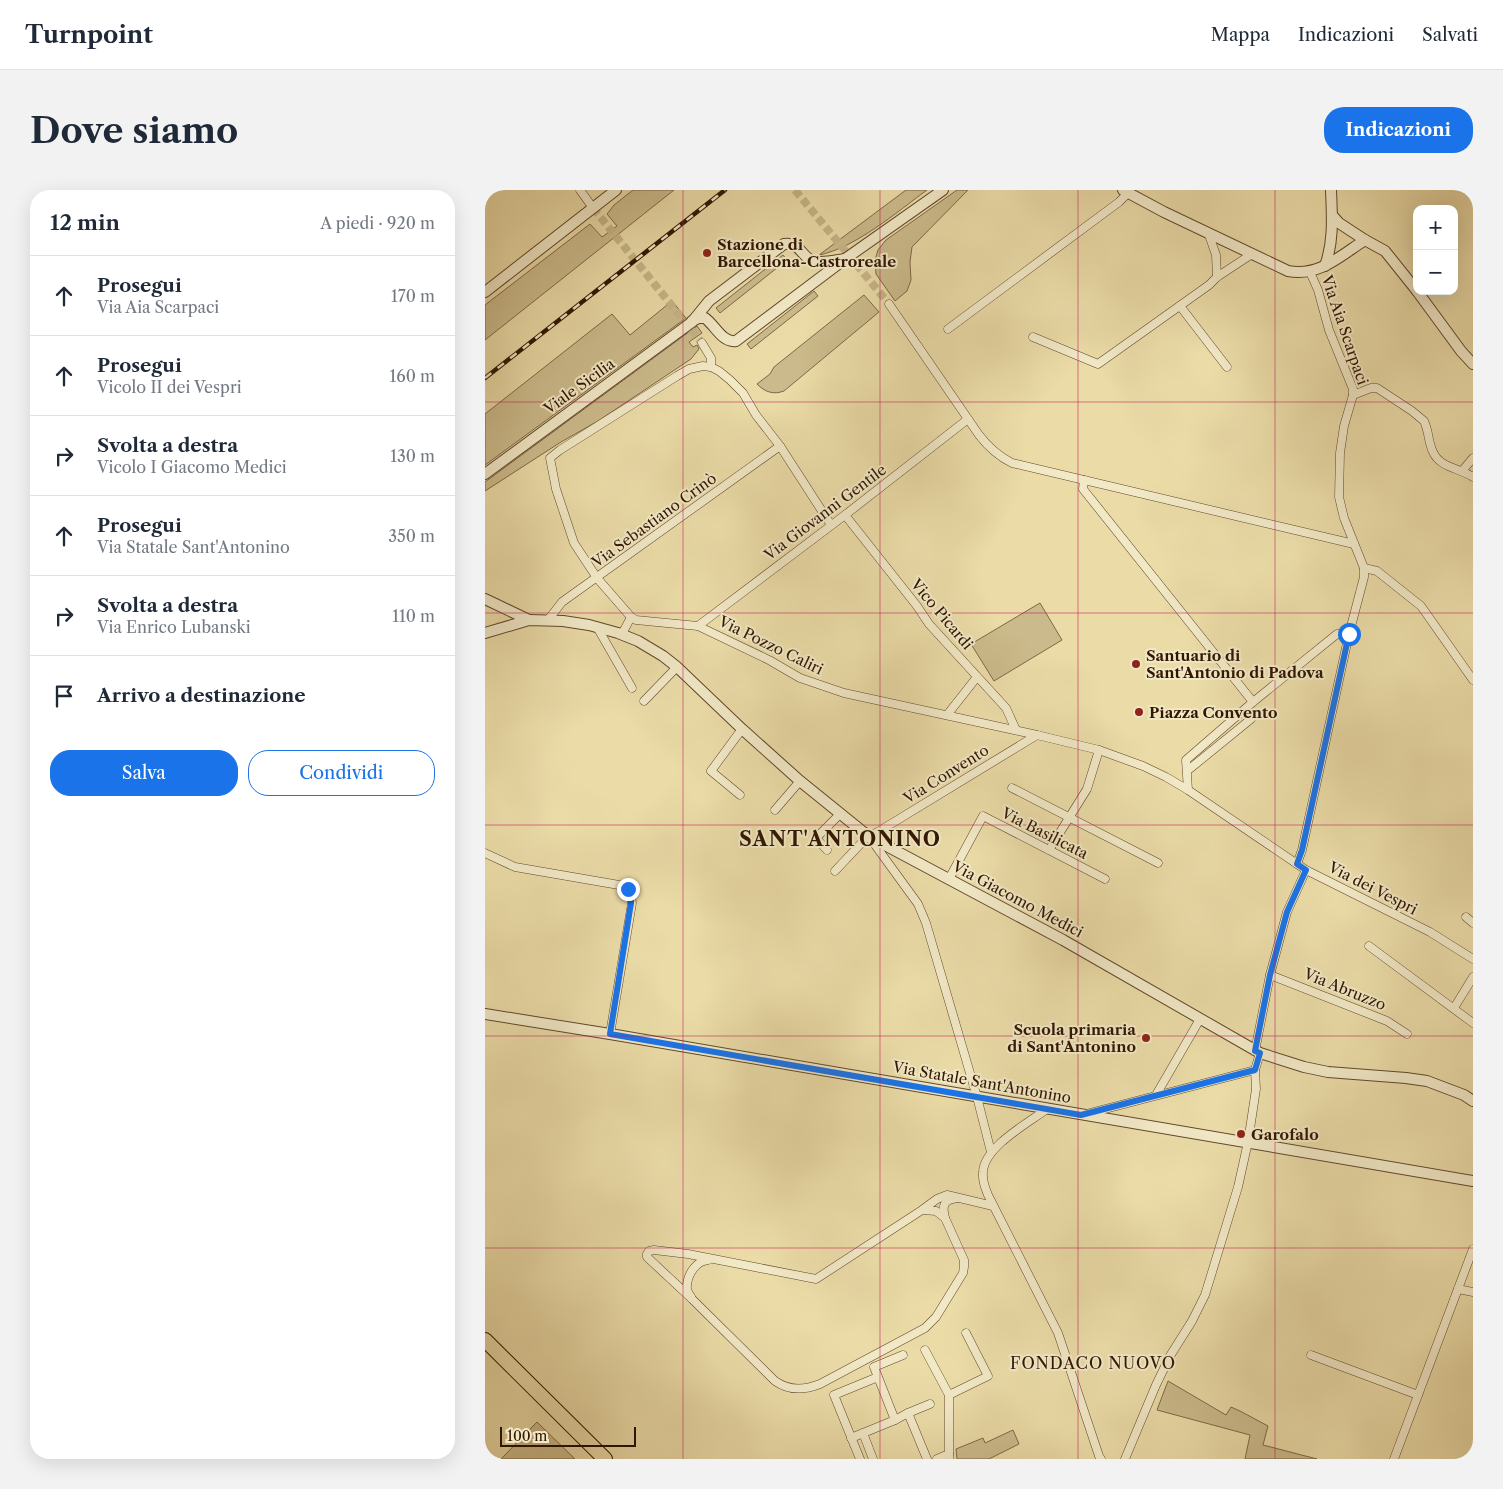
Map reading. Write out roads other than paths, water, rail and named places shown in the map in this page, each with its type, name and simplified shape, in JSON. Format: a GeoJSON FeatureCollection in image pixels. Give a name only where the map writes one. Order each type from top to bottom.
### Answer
{"type":"FeatureCollection","features":[{"type":"Feature","properties":{"kind":"highway"},"geometry":{"type":"LineString","coordinates":[[485,1340],[605,1459]]}},
{"type":"Feature","properties":{"kind":"street"},"geometry":{"type":"LineString","coordinates":[[580,190],[593,208]]}},
{"type":"Feature","properties":{"kind":"street"},"geometry":{"type":"LineString","coordinates":[[485,292],[616,190]]}},
{"type":"Feature","properties":{"kind":"street","name":"Viale Sicilia"},"geometry":{"type":"LineString","coordinates":[[485,474],[691,322],[699,318],[708,320],[726,340],[736,341],[845,259],[943,190]]}},
{"type":"Feature","properties":{"kind":"street"},"geometry":{"type":"LineString","coordinates":[[1325,266],[1329,253],[1332,215],[1331,190]]}},
{"type":"Feature","properties":{"kind":"street"},"geometry":{"type":"LineString","coordinates":[[948,329],[1119,202],[1126,191],[1164,212],[1288,271],[1310,272],[1325,266],[1365,240]]}},
{"type":"Feature","properties":{"kind":"street"},"geometry":{"type":"LineString","coordinates":[[1332,215],[1339,224],[1385,251],[1413,286]]}},
{"type":"Feature","properties":{"kind":"street"},"geometry":{"type":"LineString","coordinates":[[1208,232],[1216,255],[1217,277]]}},
{"type":"Feature","properties":{"kind":"street","name":"Viale Sicilia"},"geometry":{"type":"LineString","coordinates":[[691,322],[707,304],[784,244],[789,243],[797,246],[808,258],[816,262],[845,259]]}},
{"type":"Feature","properties":{"kind":"street"},"geometry":{"type":"LineString","coordinates":[[1033,337],[1098,364],[1209,285],[1217,277],[1252,254]]}},
{"type":"Feature","properties":{"kind":"street","name":"Via Aia Scarpaci"},"geometry":{"type":"LineString","coordinates":[[1297,864],[1302,850],[1349,634],[1362,590],[1364,568],[1341,506],[1339,483],[1341,442],[1353,395],[1351,383],[1329,330],[1318,290],[1310,272]]}},
{"type":"Feature","properties":{"kind":"street"},"geometry":{"type":"LineString","coordinates":[[1420,295],[1461,351],[1473,364]]}},
{"type":"Feature","properties":{"kind":"street"},"geometry":{"type":"LineString","coordinates":[[707,304],[705,313],[708,320]]}},
{"type":"Feature","properties":{"kind":"street"},"geometry":{"type":"LineString","coordinates":[[889,304],[989,448],[999,457],[1012,463],[1354,544]]}},
{"type":"Feature","properties":{"kind":"street"},"geometry":{"type":"LineString","coordinates":[[1180,306],[1227,367]]}},
{"type":"Feature","properties":{"kind":"street"},"geometry":{"type":"LineString","coordinates":[[702,343],[711,358],[711,367]]}},
{"type":"Feature","properties":{"kind":"street"},"geometry":{"type":"LineString","coordinates":[[623,634],[631,617],[597,578],[574,543],[556,489],[550,458],[677,376],[696,367],[711,367],[730,380],[743,393],[756,415],[780,446],[831,525]]}},
{"type":"Feature","properties":{"kind":"street"},"geometry":{"type":"LineString","coordinates":[[1353,395],[1371,388],[1382,390],[1424,421],[1432,451],[1439,461],[1473,477]]}},
{"type":"Feature","properties":{"kind":"street","name":"Via Giovanni Gentile"},"geometry":{"type":"LineString","coordinates":[[698,626],[969,419]]}},
{"type":"Feature","properties":{"kind":"street","name":"Via Sebastiano Crinò"},"geometry":{"type":"LineString","coordinates":[[548,620],[562,602],[780,446]]}},
{"type":"Feature","properties":{"kind":"street"},"geometry":{"type":"LineString","coordinates":[[1462,471],[1473,458]]}},
{"type":"Feature","properties":{"kind":"street"},"geometry":{"type":"LineString","coordinates":[[1085,480],[1083,490],[1253,702]]}},
{"type":"Feature","properties":{"kind":"street","name":"Vico Picardi"},"geometry":{"type":"LineString","coordinates":[[845,515],[929,624],[1006,708],[1016,730]]}},
{"type":"Feature","properties":{"kind":"street"},"geometry":{"type":"LineString","coordinates":[[1364,568],[1377,571],[1421,606],[1473,680]]}},
{"type":"Feature","properties":{"kind":"street"},"geometry":{"type":"LineString","coordinates":[[485,599],[529,620]]}},
{"type":"Feature","properties":{"kind":"street","name":"Via Pozzo Caliri"},"geometry":{"type":"LineString","coordinates":[[631,617],[636,620],[698,626],[769,660],[800,678],[831,689],[1037,735]]}},
{"type":"Feature","properties":{"kind":"street","name":"Via Giacomo Medici"},"geometry":{"type":"LineString","coordinates":[[485,633],[529,620],[548,620],[576,622],[623,634],[650,648],[677,667],[800,781],[869,836],[1063,940],[1258,1052],[1304,1067],[1328,1072],[1427,1081],[1464,1095],[1473,1101]]}},
{"type":"Feature","properties":{"kind":"street"},"geometry":{"type":"LineString","coordinates":[[597,627],[632,688]]}},
{"type":"Feature","properties":{"kind":"street"},"geometry":{"type":"LineString","coordinates":[[1188,790],[1186,760],[1253,702],[1337,634],[1349,634]]}},
{"type":"Feature","properties":{"kind":"street"},"geometry":{"type":"LineString","coordinates":[[644,701],[677,667]]}},
{"type":"Feature","properties":{"kind":"street"},"geometry":{"type":"LineString","coordinates":[[947,715],[977,677]]}},
{"type":"Feature","properties":{"kind":"street"},"geometry":{"type":"LineString","coordinates":[[1187,771],[1251,719]]}},
{"type":"Feature","properties":{"kind":"street"},"geometry":{"type":"LineString","coordinates":[[740,795],[711,772],[742,729]]}},
{"type":"Feature","properties":{"kind":"street"},"geometry":{"type":"LineString","coordinates":[[1037,735],[1099,750],[1148,768],[1188,790]]}},
{"type":"Feature","properties":{"kind":"street","name":"Via Convento"},"geometry":{"type":"LineString","coordinates":[[835,871],[869,836],[1037,735]]}},
{"type":"Feature","properties":{"kind":"street"},"geometry":{"type":"LineString","coordinates":[[1049,850],[1087,789],[1099,750]]}},
{"type":"Feature","properties":{"kind":"street"},"geometry":{"type":"LineString","coordinates":[[775,810],[800,781]]}},
{"type":"Feature","properties":{"kind":"street"},"geometry":{"type":"LineString","coordinates":[[1012,788],[1158,863]]}},
{"type":"Feature","properties":{"kind":"street","name":"Via dei Vespri"},"geometry":{"type":"LineString","coordinates":[[1188,790],[1306,870],[1430,932],[1473,958]]}},
{"type":"Feature","properties":{"kind":"street"},"geometry":{"type":"LineString","coordinates":[[827,850],[816,838],[840,814]]}},
{"type":"Feature","properties":{"kind":"street","name":"Via Basilicata"},"geometry":{"type":"LineString","coordinates":[[949,879],[983,816],[1105,879]]}},
{"type":"Feature","properties":{"kind":"street"},"geometry":{"type":"LineString","coordinates":[[869,836],[918,904],[977,1097],[991,1152]]}},
{"type":"Feature","properties":{"kind":"street"},"geometry":{"type":"LineString","coordinates":[[485,853],[515,867],[619,885],[628,889],[631,893],[610,1034]]}},
{"type":"Feature","properties":{"kind":"street"},"geometry":{"type":"LineString","coordinates":[[1125,1459],[1170,1356],[1205,1295],[1238,1187],[1248,1142],[1256,1089],[1255,1070],[1270,975],[1287,912],[1306,870]]}},
{"type":"Feature","properties":{"kind":"street"},"geometry":{"type":"LineString","coordinates":[[1466,917],[1473,923]]}},
{"type":"Feature","properties":{"kind":"street"},"geometry":{"type":"LineString","coordinates":[[1369,946],[1473,1023]]}},
{"type":"Feature","properties":{"kind":"street","name":"Via Abruzzo"},"geometry":{"type":"LineString","coordinates":[[1270,975],[1380,1018],[1407,1034]]}},
{"type":"Feature","properties":{"kind":"street"},"geometry":{"type":"LineString","coordinates":[[1454,1008],[1473,977]]}},
{"type":"Feature","properties":{"kind":"street","name":"Via Statale Sant'Antonino"},"geometry":{"type":"LineString","coordinates":[[485,1014],[1473,1181]]}},
{"type":"Feature","properties":{"kind":"street"},"geometry":{"type":"LineString","coordinates":[[1156,1096],[1200,1019]]}},
{"type":"Feature","properties":{"kind":"street"},"geometry":{"type":"LineString","coordinates":[[1081,1115],[1255,1070]]}},
{"type":"Feature","properties":{"kind":"street"},"geometry":{"type":"LineString","coordinates":[[1047,1109],[991,1152],[984,1163],[983,1179],[987,1195],[1058,1332],[1101,1459]]}},
{"type":"Feature","properties":{"kind":"street"},"geometry":{"type":"LineString","coordinates":[[961,1198],[949,1200],[944,1205],[943,1210],[964,1260],[963,1274],[936,1317],[925,1328],[812,1387],[793,1389],[775,1381],[692,1299],[649,1260],[647,1254],[649,1251],[654,1250],[688,1254],[816,1279],[947,1195],[961,1198],[993,1206]]}},
{"type":"Feature","properties":{"kind":"street"},"geometry":{"type":"LineString","coordinates":[[922,1210],[936,1211],[945,1218]]}},
{"type":"Feature","properties":{"kind":"street"},"geometry":{"type":"LineString","coordinates":[[1395,1459],[1473,1249]]}},
{"type":"Feature","properties":{"kind":"street"},"geometry":{"type":"LineString","coordinates":[[688,1254],[693,1258],[696,1265]]}},
{"type":"Feature","properties":{"kind":"street"},"geometry":{"type":"LineString","coordinates":[[692,1299],[687,1291],[687,1285],[696,1265],[703,1260],[715,1259]]}},
{"type":"Feature","properties":{"kind":"street"},"geometry":{"type":"LineString","coordinates":[[670,1279],[682,1283],[688,1281]]}},
{"type":"Feature","properties":{"kind":"street"},"geometry":{"type":"LineString","coordinates":[[1458,1289],[1473,1292]]}},
{"type":"Feature","properties":{"kind":"street"},"geometry":{"type":"LineString","coordinates":[[949,1395],[987,1376],[966,1333]]}},
{"type":"Feature","properties":{"kind":"street"},"geometry":{"type":"LineString","coordinates":[[925,1350],[949,1395],[949,1457],[937,1459]]}},
{"type":"Feature","properties":{"kind":"street"},"geometry":{"type":"LineString","coordinates":[[895,1420],[874,1367],[903,1355]]}},
{"type":"Feature","properties":{"kind":"street"},"geometry":{"type":"LineString","coordinates":[[1311,1355],[1418,1395]]}},
{"type":"Feature","properties":{"kind":"street"},"geometry":{"type":"LineString","coordinates":[[860,1459],[834,1395],[878,1377]]}},
{"type":"Feature","properties":{"kind":"street"},"geometry":{"type":"LineString","coordinates":[[851,1438],[930,1404]]}},
{"type":"Feature","properties":{"kind":"street"},"geometry":{"type":"LineString","coordinates":[[908,1413],[927,1459]]}},
{"type":"Feature","properties":{"kind":"street"},"geometry":{"type":"LineString","coordinates":[[863,1433],[873,1459]]}},
{"type":"Feature","properties":{"kind":"tunnel"},"geometry":{"type":"LineString","coordinates":[[795,190],[889,304]]}},
{"type":"Feature","properties":{"kind":"tunnel"},"geometry":{"type":"LineString","coordinates":[[593,208],[702,343]]}},
{"type":"Feature","properties":{"kind":"railway"},"geometry":{"type":"LineString","coordinates":[[485,378],[725,190]]}},
{"type":"Feature","properties":{"kind":"place","name":"Stazione di Barcellona-Castroreale"},"geometry":{"type":"Point","coordinates":[707,253]}},
{"type":"Feature","properties":{"kind":"place","name":"Santuario di Sant'Antonio di Padova"},"geometry":{"type":"Point","coordinates":[1136,664]}},
{"type":"Feature","properties":{"kind":"place","name":"Piazza Convento"},"geometry":{"type":"Point","coordinates":[1139,712]}},
{"type":"Feature","properties":{"kind":"place","name":"Scuola primaria di Sant'Antonino"},"geometry":{"type":"Point","coordinates":[1146,1038]}},
{"type":"Feature","properties":{"kind":"place","name":"Garofalo"},"geometry":{"type":"Point","coordinates":[1241,1134]}},
{"type":"Feature","properties":{"kind":"district","name":"SANT'ANTONINO"},"geometry":{"type":"Point","coordinates":[840,839]}},
{"type":"Feature","properties":{"kind":"district","name":"FONDACO NUOVO"},"geometry":{"type":"Point","coordinates":[1093,1363]}}]}
